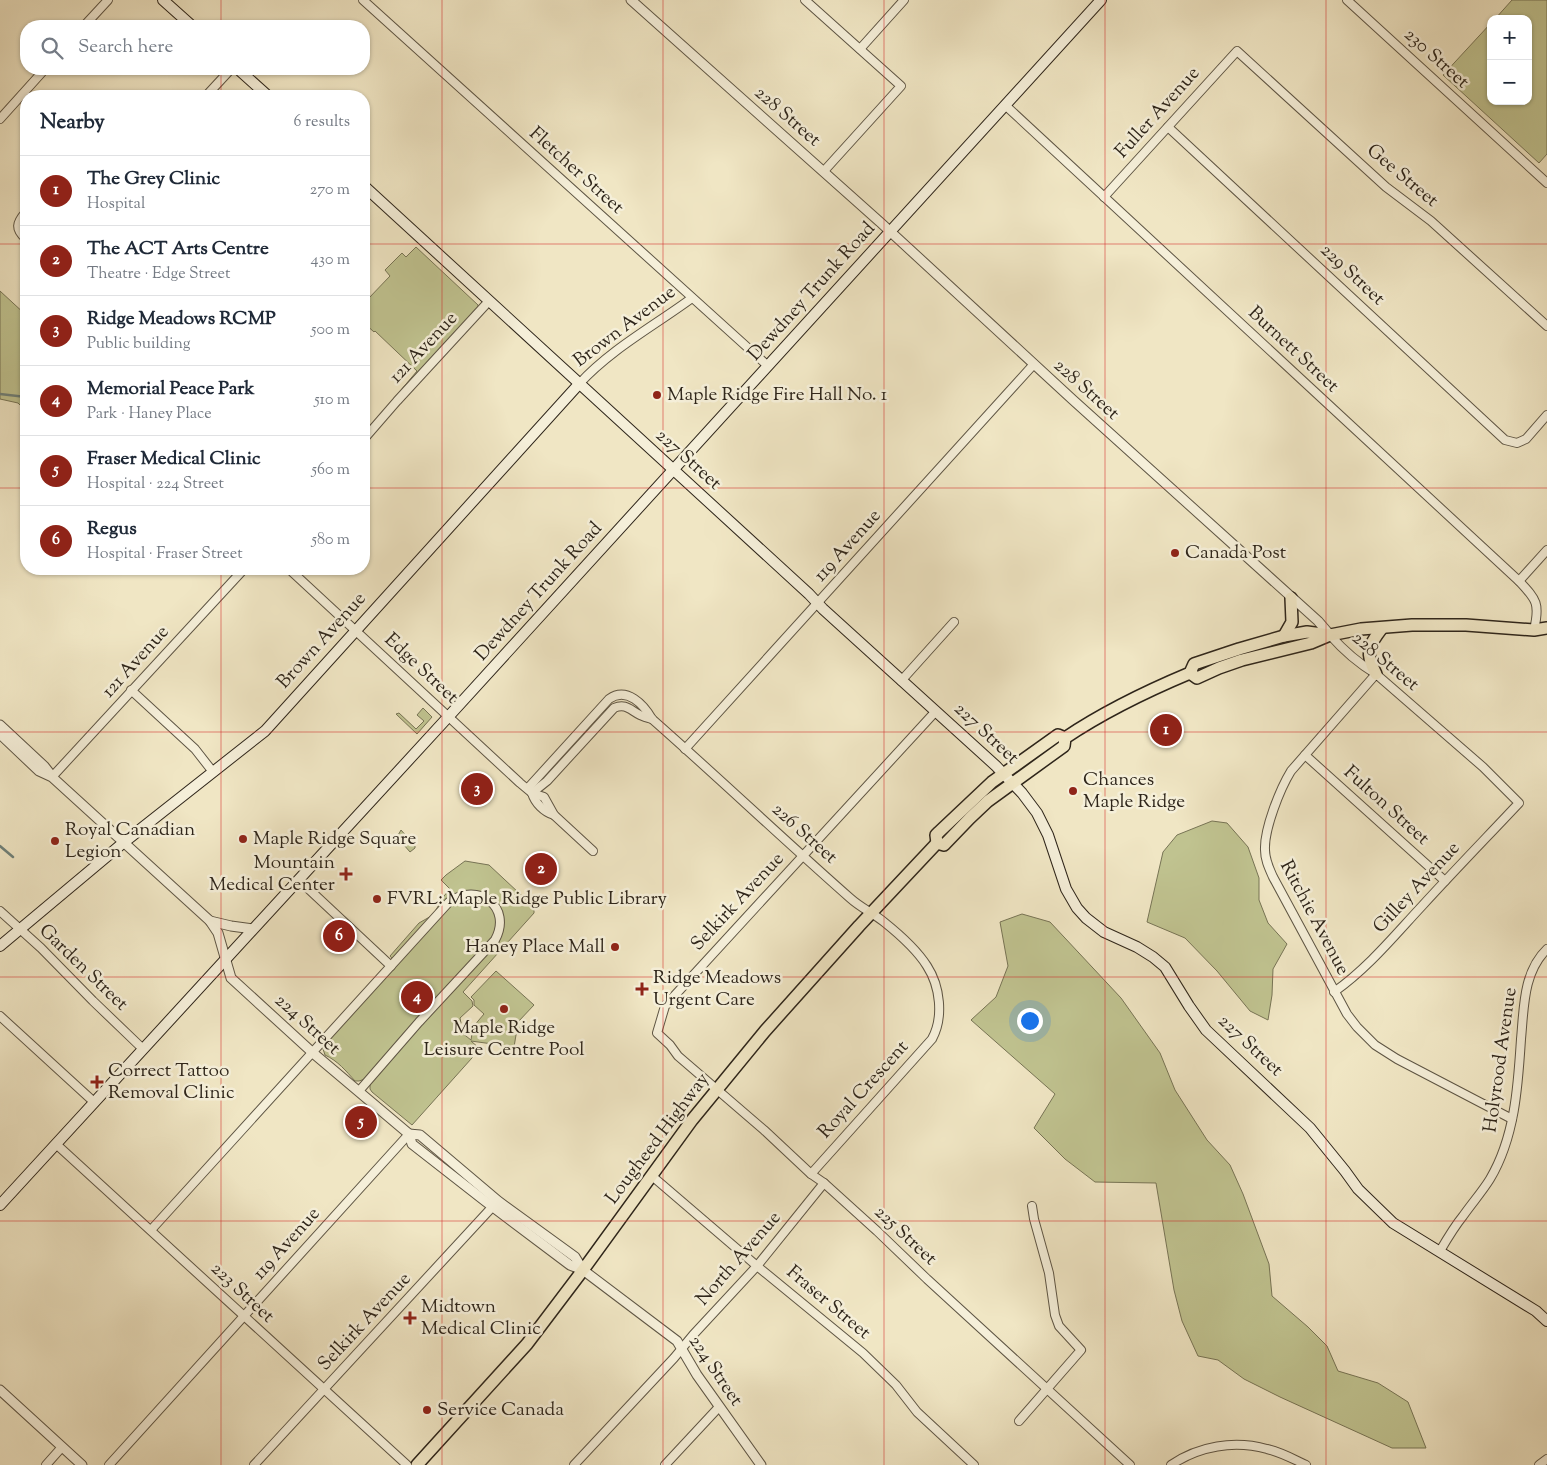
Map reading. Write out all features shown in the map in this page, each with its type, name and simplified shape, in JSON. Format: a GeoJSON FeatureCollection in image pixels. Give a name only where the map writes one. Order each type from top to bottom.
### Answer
{"type":"FeatureCollection","features":[{"type":"Feature","properties":{"kind":"main road"},"geometry":{"type":"LineString","coordinates":[[163,0],[185,20]]}},
{"type":"Feature","properties":{"kind":"main road","name":"Dewdney Trunk Road"},"geometry":{"type":"LineString","coordinates":[[0,1205],[1102,0]]}},
{"type":"Feature","properties":{"kind":"main road"},"geometry":{"type":"LineString","coordinates":[[245,75],[261,90]]}},
{"type":"Feature","properties":{"kind":"main road","name":"227 Street"},"geometry":{"type":"LineString","coordinates":[[370,192],[1004,774],[1029,801],[1042,822],[1054,851],[1066,889],[1077,908],[1104,932],[1137,947],[1165,967],[1206,1030],[1310,1128],[1358,1189],[1393,1223],[1536,1311],[1547,1321]]}},
{"type":"Feature","properties":{"kind":"main road","name":"Brown Avenue"},"geometry":{"type":"LineString","coordinates":[[0,946],[123,843],[265,731],[579,384]]}},
{"type":"Feature","properties":{"kind":"main road"},"geometry":{"type":"LineString","coordinates":[[1284,636],[1292,622],[1291,598]]}},
{"type":"Feature","properties":{"kind":"main road","name":"Lougheed Highway"},"geometry":{"type":"LineString","coordinates":[[1190,673],[1197,678],[1236,662],[1311,643],[1330,635],[1361,629],[1412,625],[1466,625],[1534,630],[1547,628]]}},
{"type":"Feature","properties":{"kind":"main road"},"geometry":{"type":"LineString","coordinates":[[1376,674],[1369,662],[1369,649],[1372,640],[1382,628]]}},
{"type":"Feature","properties":{"kind":"main road","name":"Lougheed Highway"},"geometry":{"type":"LineString","coordinates":[[1534,630],[1547,637]]}},
{"type":"Feature","properties":{"kind":"main road","name":"Lougheed Highway"},"geometry":{"type":"LineString","coordinates":[[937,842],[944,845],[979,809],[1064,746],[1065,738],[1094,719],[1128,701],[1190,673],[1194,664],[1284,636],[1307,632],[1330,635]]}},
{"type":"Feature","properties":{"kind":"main road","name":"Lougheed Highway"},"geometry":{"type":"LineString","coordinates":[[937,842],[936,835],[986,787],[1058,735],[1065,738]]}},
{"type":"Feature","properties":{"kind":"main road","name":"Lougheed Highway"},"geometry":{"type":"LineString","coordinates":[[417,1465],[513,1360],[583,1270],[692,1120],[765,1031],[937,842]]}},
{"type":"Feature","properties":{"kind":"street"},"geometry":{"type":"LineString","coordinates":[[90,20],[108,0]]}},
{"type":"Feature","properties":{"kind":"street","name":"Fletcher Street"},"geometry":{"type":"LineString","coordinates":[[363,0],[768,366]]}},
{"type":"Feature","properties":{"kind":"street","name":"228 Street"},"geometry":{"type":"LineString","coordinates":[[631,0],[824,171],[1318,621],[1348,655],[1376,674],[1483,767],[1520,803]]}},
{"type":"Feature","properties":{"kind":"street"},"geometry":{"type":"LineString","coordinates":[[805,0],[901,86],[824,171]]}},
{"type":"Feature","properties":{"kind":"street"},"geometry":{"type":"LineString","coordinates":[[860,49],[904,0]]}},
{"type":"Feature","properties":{"kind":"street","name":"230 Street"},"geometry":{"type":"LineString","coordinates":[[1347,0],[1547,183]]}},
{"type":"Feature","properties":{"kind":"street","name":"Fuller Avenue"},"geometry":{"type":"LineString","coordinates":[[1104,197],[1237,51]]}},
{"type":"Feature","properties":{"kind":"street","name":"Gee Street"},"geometry":{"type":"LineString","coordinates":[[1237,51],[1386,187],[1431,221],[1547,326]]}},
{"type":"Feature","properties":{"kind":"street"},"geometry":{"type":"LineString","coordinates":[[26,90],[40,75]]}},
{"type":"Feature","properties":{"kind":"street"},"geometry":{"type":"LineString","coordinates":[[212,90],[225,75]]}},
{"type":"Feature","properties":{"kind":"street"},"geometry":{"type":"LineString","coordinates":[[0,119],[20,97]]}},
{"type":"Feature","properties":{"kind":"street","name":"Burnett Street"},"geometry":{"type":"LineString","coordinates":[[1005,105],[1519,581],[1536,601],[1537,616],[1534,630]]}},
{"type":"Feature","properties":{"kind":"street","name":"229 Street"},"geometry":{"type":"LineString","coordinates":[[1168,127],[1505,440],[1517,443],[1526,439],[1547,415]]}},
{"type":"Feature","properties":{"kind":"street"},"geometry":{"type":"LineString","coordinates":[[20,219],[18,227],[20,234]]}},
{"type":"Feature","properties":{"kind":"street","name":"Brown Avenue"},"geometry":{"type":"LineString","coordinates":[[579,384],[598,364],[692,298]]}},
{"type":"Feature","properties":{"kind":"street","name":"121 Avenue"},"geometry":{"type":"LineString","coordinates":[[370,432],[489,301]]}},
{"type":"Feature","properties":{"kind":"street","name":"119 Avenue"},"geometry":{"type":"LineString","coordinates":[[685,748],[818,604],[1034,364]]}},
{"type":"Feature","properties":{"kind":"street"},"geometry":{"type":"LineString","coordinates":[[1519,581],[1547,550]]}},
{"type":"Feature","properties":{"kind":"street","name":"121 Avenue"},"geometry":{"type":"LineString","coordinates":[[52,778],[238,575]]}},
{"type":"Feature","properties":{"kind":"street","name":"Edge Street"},"geometry":{"type":"LineString","coordinates":[[295,575],[530,791],[534,800],[548,813],[554,815],[592,851]]}},
{"type":"Feature","properties":{"kind":"street"},"geometry":{"type":"LineString","coordinates":[[901,680],[954,622]]}},
{"type":"Feature","properties":{"kind":"street","name":"Ritchie Avenue"},"geometry":{"type":"LineString","coordinates":[[1376,674],[1285,780],[1266,836],[1266,862],[1272,877],[1334,992],[1351,1020],[1367,1038],[1397,1059],[1512,1118]]}},
{"type":"Feature","properties":{"kind":"street"},"geometry":{"type":"LineString","coordinates":[[131,690],[195,749],[213,772]]}},
{"type":"Feature","properties":{"kind":"street","name":"226 Street"},"geometry":{"type":"LineString","coordinates":[[530,791],[609,699],[619,695],[634,698],[643,706],[652,719],[803,856],[860,907],[884,921],[921,958],[929,969],[938,994],[937,1027]]}},
{"type":"Feature","properties":{"kind":"street"},"geometry":{"type":"LineString","coordinates":[[530,791],[547,781],[614,708],[628,707],[639,715],[652,719]]}},
{"type":"Feature","properties":{"kind":"street","name":"Selkirk Avenue"},"geometry":{"type":"LineString","coordinates":[[657,1033],[665,1006],[936,711]]}},
{"type":"Feature","properties":{"kind":"street","name":"224 Street"},"geometry":{"type":"LineString","coordinates":[[0,725],[44,766],[52,778],[210,921],[218,932],[231,978],[314,1053],[409,1134],[411,1143],[495,1204],[570,1265],[583,1270],[674,1338],[697,1375],[761,1465]]}},
{"type":"Feature","properties":{"kind":"street","name":"224 Street"},"geometry":{"type":"LineString","coordinates":[[0,734],[39,771],[52,778]]}},
{"type":"Feature","properties":{"kind":"street","name":"Fulton Street"},"geometry":{"type":"LineString","coordinates":[[1306,754],[1445,881]]}},
{"type":"Feature","properties":{"kind":"street","name":"Gilley Avenue"},"geometry":{"type":"LineString","coordinates":[[1334,992],[1359,973],[1520,803]]}},
{"type":"Feature","properties":{"kind":"street"},"geometry":{"type":"LineString","coordinates":[[299,880],[391,966]]}},
{"type":"Feature","properties":{"kind":"street"},"geometry":{"type":"LineString","coordinates":[[151,1230],[314,1053],[449,902],[466,895],[479,895],[490,900],[497,908],[500,924],[498,935],[494,942],[419,1022],[359,1091]]}},
{"type":"Feature","properties":{"kind":"street","name":"Garden Street"},"geometry":{"type":"LineString","coordinates":[[0,910],[143,1049]]}},
{"type":"Feature","properties":{"kind":"street","name":"224 Street"},"geometry":{"type":"LineString","coordinates":[[210,921],[253,929]]}},
{"type":"Feature","properties":{"kind":"street","name":"Holyrood Avenue"},"geometry":{"type":"LineString","coordinates":[[1440,1251],[1456,1225],[1478,1198],[1506,1144],[1517,1092],[1522,1014],[1526,989],[1534,966],[1547,949]]}},
{"type":"Feature","properties":{"kind":"street"},"geometry":{"type":"LineString","coordinates":[[0,1016],[94,1102]]}},
{"type":"Feature","properties":{"kind":"street","name":"Royal Crescent"},"geometry":{"type":"LineString","coordinates":[[811,1174],[930,1042],[937,1027]]}},
{"type":"Feature","properties":{"kind":"street","name":"225 Street"},"geometry":{"type":"LineString","coordinates":[[657,1033],[670,1045],[678,1056],[764,1130],[811,1174],[824,1183],[1130,1465]]}},
{"type":"Feature","properties":{"kind":"street","name":"119 Avenue"},"geometry":{"type":"LineString","coordinates":[[109,1465],[409,1134]]}},
{"type":"Feature","properties":{"kind":"street","name":"223 Street"},"geometry":{"type":"LineString","coordinates":[[56,1144],[407,1465]]}},
{"type":"Feature","properties":{"kind":"street","name":"Fraser Street"},"geometry":{"type":"LineString","coordinates":[[652,1176],[863,1353],[896,1385],[917,1412],[974,1465]]}},
{"type":"Feature","properties":{"kind":"street","name":"North Avenue"},"geometry":{"type":"LineString","coordinates":[[574,1465],[758,1266],[824,1183]]}},
{"type":"Feature","properties":{"kind":"street","name":"Selkirk Avenue"},"geometry":{"type":"LineString","coordinates":[[254,1465],[495,1204]]}},
{"type":"Feature","properties":{"kind":"street"},"geometry":{"type":"LineString","coordinates":[[1019,1421],[1081,1350],[1059,1326],[1055,1315],[1049,1272],[1032,1206]]}},
{"type":"Feature","properties":{"kind":"street"},"geometry":{"type":"LineString","coordinates":[[0,1390],[82,1465]]}},
{"type":"Feature","properties":{"kind":"street"},"geometry":{"type":"LineString","coordinates":[[665,1465],[719,1406]]}},
{"type":"Feature","properties":{"kind":"street"},"geometry":{"type":"LineString","coordinates":[[1171,1465],[1185,1456],[1202,1450],[1231,1445],[1256,1446],[1269,1449],[1306,1465]]}},
{"type":"Feature","properties":{"kind":"street"},"geometry":{"type":"LineString","coordinates":[[46,1465],[62,1447]]}},
{"type":"Feature","properties":{"kind":"street"},"geometry":{"type":"LineString","coordinates":[[1539,1465],[1547,1459]]}},
{"type":"Feature","properties":{"kind":"green space"},"geometry":{"type":"Polygon","coordinates":[[[1512,0],[1547,0],[1547,154],[1539,163],[1443,75],[1487,27],[1487,105],[1532,105],[1532,15],[1499,15],[1512,0]]]}},
{"type":"Feature","properties":{"kind":"green space"},"geometry":{"type":"Polygon","coordinates":[[[416,247],[478,305],[478,308],[402,391],[417,371],[370,328],[370,297],[390,276],[385,270],[402,253],[406,257],[416,247]]]}},
{"type":"Feature","properties":{"kind":"green space"},"geometry":{"type":"Polygon","coordinates":[[[0,291],[20,309],[20,405],[0,399],[0,291]]]}},
{"type":"Feature","properties":{"kind":"green space"},"geometry":{"type":"Polygon","coordinates":[[[423,708],[432,717],[417,734],[396,714],[399,713],[416,729],[424,721],[417,715],[423,708]]]}},
{"type":"Feature","properties":{"kind":"green space"},"geometry":{"type":"Polygon","coordinates":[[[1212,821],[1227,823],[1248,847],[1259,878],[1259,900],[1268,923],[1287,944],[1273,969],[1272,995],[1268,1020],[1250,1011],[1217,971],[1185,938],[1147,922],[1163,852],[1177,835],[1212,821]]]}},
{"type":"Feature","properties":{"kind":"green space"},"geometry":{"type":"Polygon","coordinates":[[[401,830],[415,846],[410,852],[397,837],[401,830]]]}},
{"type":"Feature","properties":{"kind":"green space"},"geometry":{"type":"Polygon","coordinates":[[[465,861],[489,865],[534,907],[534,913],[463,992],[472,1001],[473,1006],[460,1018],[461,1023],[457,1029],[471,1040],[473,1027],[484,1014],[474,1005],[474,1000],[471,997],[496,971],[534,1005],[518,1022],[523,1027],[516,1035],[514,1047],[471,1041],[480,1049],[412,1125],[372,1092],[370,1084],[365,1079],[355,1081],[338,1063],[325,1055],[323,1049],[396,963],[390,956],[419,923],[433,915],[450,889],[441,880],[465,861]]]}},
{"type":"Feature","properties":{"kind":"green space"},"geometry":{"type":"Polygon","coordinates":[[[1022,914],[1050,922],[1121,998],[1160,1053],[1175,1090],[1207,1140],[1230,1165],[1269,1264],[1272,1296],[1327,1346],[1338,1371],[1378,1383],[1408,1402],[1426,1448],[1392,1448],[1244,1379],[1218,1360],[1198,1356],[1182,1321],[1174,1290],[1156,1183],[1095,1182],[1065,1159],[1034,1128],[1055,1094],[971,1020],[996,997],[1008,966],[1000,922],[1022,914]]]}},
{"type":"Feature","properties":{"kind":"waterway"},"geometry":{"type":"LineString","coordinates":[[0,394],[20,396]]}},
{"type":"Feature","properties":{"kind":"waterway"},"geometry":{"type":"LineString","coordinates":[[0,846],[13,857]]}},
{"type":"Feature","properties":{"kind":"place","name":"Maple Ridge Fire Hall No. 1"},"geometry":{"type":"Point","coordinates":[657,395]}},
{"type":"Feature","properties":{"kind":"place","name":"Canada Post"},"geometry":{"type":"Point","coordinates":[1175,553]}},
{"type":"Feature","properties":{"kind":"place","name":"The Grey Clinic"},"geometry":{"type":"Point","coordinates":[1166,730]}},
{"type":"Feature","properties":{"kind":"place","name":"Ridge Meadows RCMP"},"geometry":{"type":"Point","coordinates":[477,789]}},
{"type":"Feature","properties":{"kind":"place","name":"Chances Maple Ridge"},"geometry":{"type":"Point","coordinates":[1073,791]}},
{"type":"Feature","properties":{"kind":"place","name":"Maple Ridge Square"},"geometry":{"type":"Point","coordinates":[243,839]}},
{"type":"Feature","properties":{"kind":"place","name":"Royal Canadian Legion"},"geometry":{"type":"Point","coordinates":[55,841]}},
{"type":"Feature","properties":{"kind":"place","name":"The ACT Arts Centre"},"geometry":{"type":"Point","coordinates":[541,869]}},
{"type":"Feature","properties":{"kind":"place","name":"Mountain Medical Center"},"geometry":{"type":"Point","coordinates":[346,874]}},
{"type":"Feature","properties":{"kind":"place","name":"FVRL: Maple Ridge Public Library"},"geometry":{"type":"Point","coordinates":[377,899]}},
{"type":"Feature","properties":{"kind":"place","name":"Regus"},"geometry":{"type":"Point","coordinates":[339,936]}},
{"type":"Feature","properties":{"kind":"place","name":"Haney Place Mall"},"geometry":{"type":"Point","coordinates":[615,947]}},
{"type":"Feature","properties":{"kind":"place","name":"Ridge Meadows Urgent Care"},"geometry":{"type":"Point","coordinates":[642,989]}},
{"type":"Feature","properties":{"kind":"place","name":"Memorial Peace Park"},"geometry":{"type":"Point","coordinates":[417,997]}},
{"type":"Feature","properties":{"kind":"place","name":"Maple Ridge Leisure Centre Pool"},"geometry":{"type":"Point","coordinates":[504,1009]}},
{"type":"Feature","properties":{"kind":"place","name":"Correct Tattoo Removal Clinic"},"geometry":{"type":"Point","coordinates":[97,1082]}},
{"type":"Feature","properties":{"kind":"place","name":"Fraser Medical Clinic"},"geometry":{"type":"Point","coordinates":[361,1122]}},
{"type":"Feature","properties":{"kind":"place","name":"Midtown Medical Clinic"},"geometry":{"type":"Point","coordinates":[410,1318]}},
{"type":"Feature","properties":{"kind":"place","name":"Service Canada"},"geometry":{"type":"Point","coordinates":[427,1410]}}]}
